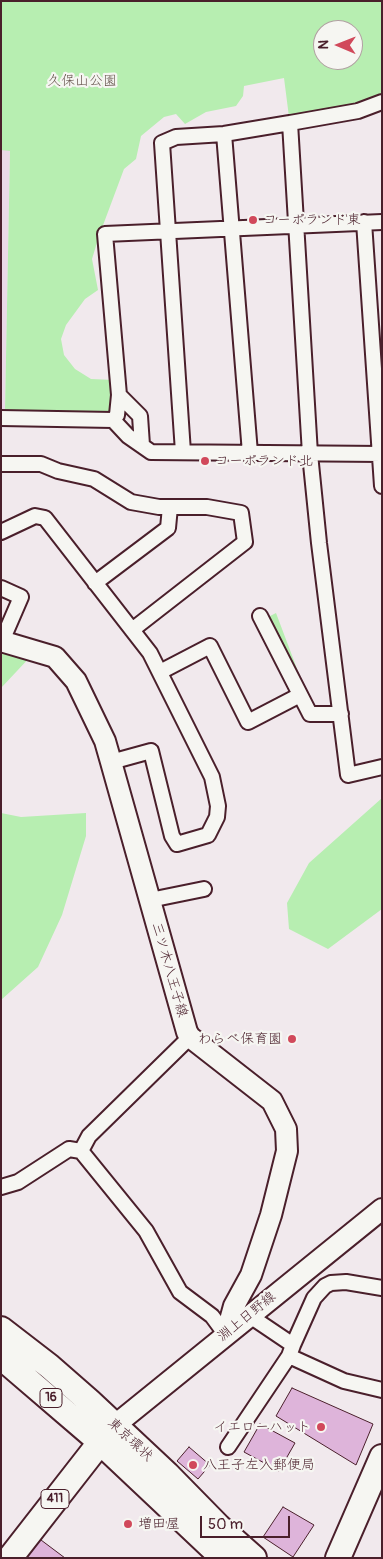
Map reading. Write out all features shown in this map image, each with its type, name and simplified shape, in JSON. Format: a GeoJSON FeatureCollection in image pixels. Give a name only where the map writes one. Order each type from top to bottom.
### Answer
{"type":"FeatureCollection","features":[{"type":"Feature","properties":{"kind":"highway","name":"東京環状"},"geometry":{"type":"LineString","coordinates":[[1,1329],[49,1366],[106,1433],[223,1558]]}},
{"type":"Feature","properties":{"kind":"highway","name":"東京環状"},"geometry":{"type":"LineString","coordinates":[[1,1357],[106,1433],[167,1474],[218,1527],[254,1558]]}},
{"type":"Feature","properties":{"kind":"highway","name":"411"},"geometry":{"type":"LineString","coordinates":[[10,1558],[106,1433]]}},
{"type":"Feature","properties":{"kind":"highway"},"geometry":{"type":"LineString","coordinates":[[338,1558],[382,1457]]}},
{"type":"Feature","properties":{"kind":"main road","name":"三ツ木八王子線"},"geometry":{"type":"LineString","coordinates":[[2,641],[55,657],[67,668],[94,716],[111,762],[190,1037]]}},
{"type":"Feature","properties":{"kind":"main road"},"geometry":{"type":"LineString","coordinates":[[190,1037],[272,1101],[281,1116],[288,1137],[285,1162],[268,1223],[250,1275],[234,1306],[226,1335]]}},
{"type":"Feature","properties":{"kind":"main road","name":"淵上日野線"},"geometry":{"type":"LineString","coordinates":[[106,1433],[382,1209]]}},
{"type":"Feature","properties":{"kind":"street"},"geometry":{"type":"LineString","coordinates":[[184,452],[162,144],[176,136],[224,134],[358,111],[382,102]]}},
{"type":"Feature","properties":{"kind":"street"},"geometry":{"type":"LineString","coordinates":[[290,123],[310,454],[318,543],[348,775],[382,767]]}},
{"type":"Feature","properties":{"kind":"street"},"geometry":{"type":"LineString","coordinates":[[224,134],[250,453]]}},
{"type":"Feature","properties":{"kind":"street"},"geometry":{"type":"LineString","coordinates":[[364,222],[382,486]]}},
{"type":"Feature","properties":{"kind":"street"},"geometry":{"type":"LineString","coordinates":[[113,420],[117,415],[119,396],[105,234],[382,222]]}},
{"type":"Feature","properties":{"kind":"street"},"geometry":{"type":"LineString","coordinates":[[119,396],[140,416],[142,445]]}},
{"type":"Feature","properties":{"kind":"street"},"geometry":{"type":"LineString","coordinates":[[1,418],[113,420],[128,436],[151,452],[380,455]]}},
{"type":"Feature","properties":{"kind":"street"},"geometry":{"type":"LineString","coordinates":[[1,464],[41,464],[58,471],[94,479],[131,502],[170,507],[207,507],[241,513],[245,542],[132,630]]}},
{"type":"Feature","properties":{"kind":"street"},"geometry":{"type":"LineString","coordinates":[[95,583],[168,528],[170,507]]}},
{"type":"Feature","properties":{"kind":"street"},"geometry":{"type":"LineString","coordinates":[[1,532],[35,516],[45,518],[150,653],[212,777],[218,806],[217,818],[208,835],[177,844],[172,836],[151,751],[111,762]]}},
{"type":"Feature","properties":{"kind":"street"},"geometry":{"type":"LineString","coordinates":[[1,588],[21,597],[2,641]]}},
{"type":"Feature","properties":{"kind":"street"},"geometry":{"type":"LineString","coordinates":[[260,616],[310,714],[340,714]]}},
{"type":"Feature","properties":{"kind":"street"},"geometry":{"type":"LineString","coordinates":[[160,672],[210,646],[248,722],[300,695]]}},
{"type":"Feature","properties":{"kind":"street"},"geometry":{"type":"LineString","coordinates":[[150,900],[204,889]]}},
{"type":"Feature","properties":{"kind":"street"},"geometry":{"type":"LineString","coordinates":[[81,1151],[89,1136],[190,1037]]}},
{"type":"Feature","properties":{"kind":"street"},"geometry":{"type":"LineString","coordinates":[[1,1187],[18,1182],[69,1149],[81,1151],[146,1231],[180,1292],[212,1316],[226,1335]]}},
{"type":"Feature","properties":{"kind":"street"},"geometry":{"type":"LineString","coordinates":[[228,1447],[291,1351],[314,1298],[325,1286],[331,1283],[346,1282],[382,1288]]}},
{"type":"Feature","properties":{"kind":"street"},"geometry":{"type":"LineString","coordinates":[[250,1316],[291,1351],[344,1381],[382,1390]]}},
{"type":"Feature","properties":{"kind":"shaded area"},"geometry":{"type":"Polygon","coordinates":[[[1,150],[10,150],[5,410],[1,410],[1,150]]]}},
{"type":"Feature","properties":{"kind":"green space","name":"久保山公園"},"geometry":{"type":"Polygon","coordinates":[[[1,1],[382,1],[382,96],[354,106],[289,117],[284,78],[244,86],[243,96],[236,106],[206,112],[185,124],[176,114],[164,117],[141,136],[136,159],[124,169],[92,259],[98,290],[85,299],[66,325],[61,339],[64,355],[75,369],[91,379],[114,380],[112,412],[108,415],[5,410],[10,151],[1,150],[1,1]]]}},
{"type":"Feature","properties":{"kind":"green space"},"geometry":{"type":"Polygon","coordinates":[[[276,613],[299,674],[292,679],[262,620],[276,613]]]}},
{"type":"Feature","properties":{"kind":"green space"},"geometry":{"type":"Polygon","coordinates":[[[1,651],[32,655],[1,688],[1,651]]]}},
{"type":"Feature","properties":{"kind":"green space"},"geometry":{"type":"Polygon","coordinates":[[[382,798],[382,909],[328,949],[289,929],[287,903],[309,863],[382,798]]]}},
{"type":"Feature","properties":{"kind":"green space"},"geometry":{"type":"Polygon","coordinates":[[[1,813],[21,817],[86,813],[86,836],[62,915],[38,967],[1,1000],[1,813]]]}},
{"type":"Feature","properties":{"kind":"building"},"geometry":{"type":"Polygon","coordinates":[[[292,1388],[373,1424],[356,1465],[276,1416],[292,1388]]]}},
{"type":"Feature","properties":{"kind":"building"},"geometry":{"type":"Polygon","coordinates":[[[260,1424],[295,1443],[279,1471],[244,1452],[260,1424]]]}},
{"type":"Feature","properties":{"kind":"building"},"geometry":{"type":"Polygon","coordinates":[[[189,1447],[210,1465],[198,1479],[177,1461],[189,1447]]]}},
{"type":"Feature","properties":{"kind":"building"},"geometry":{"type":"Polygon","coordinates":[[[283,1507],[314,1525],[293,1557],[263,1537],[283,1507]]]}},
{"type":"Feature","properties":{"kind":"building"},"geometry":{"type":"Polygon","coordinates":[[[37,1537],[65,1558],[23,1558],[37,1537]]]}},
{"type":"Feature","properties":{"kind":"place","name":"コーポランド東"},"geometry":{"type":"Point","coordinates":[253,220]}},
{"type":"Feature","properties":{"kind":"place","name":"コーポランド北"},"geometry":{"type":"Point","coordinates":[205,461]}},
{"type":"Feature","properties":{"kind":"place","name":"わらべ保育園"},"geometry":{"type":"Point","coordinates":[292,1039]}},
{"type":"Feature","properties":{"kind":"place","name":"イエローハット"},"geometry":{"type":"Point","coordinates":[321,1427]}},
{"type":"Feature","properties":{"kind":"place","name":"八王子左入郵便局"},"geometry":{"type":"Point","coordinates":[193,1465]}},
{"type":"Feature","properties":{"kind":"place","name":"増田屋"},"geometry":{"type":"Point","coordinates":[128,1524]}}]}
